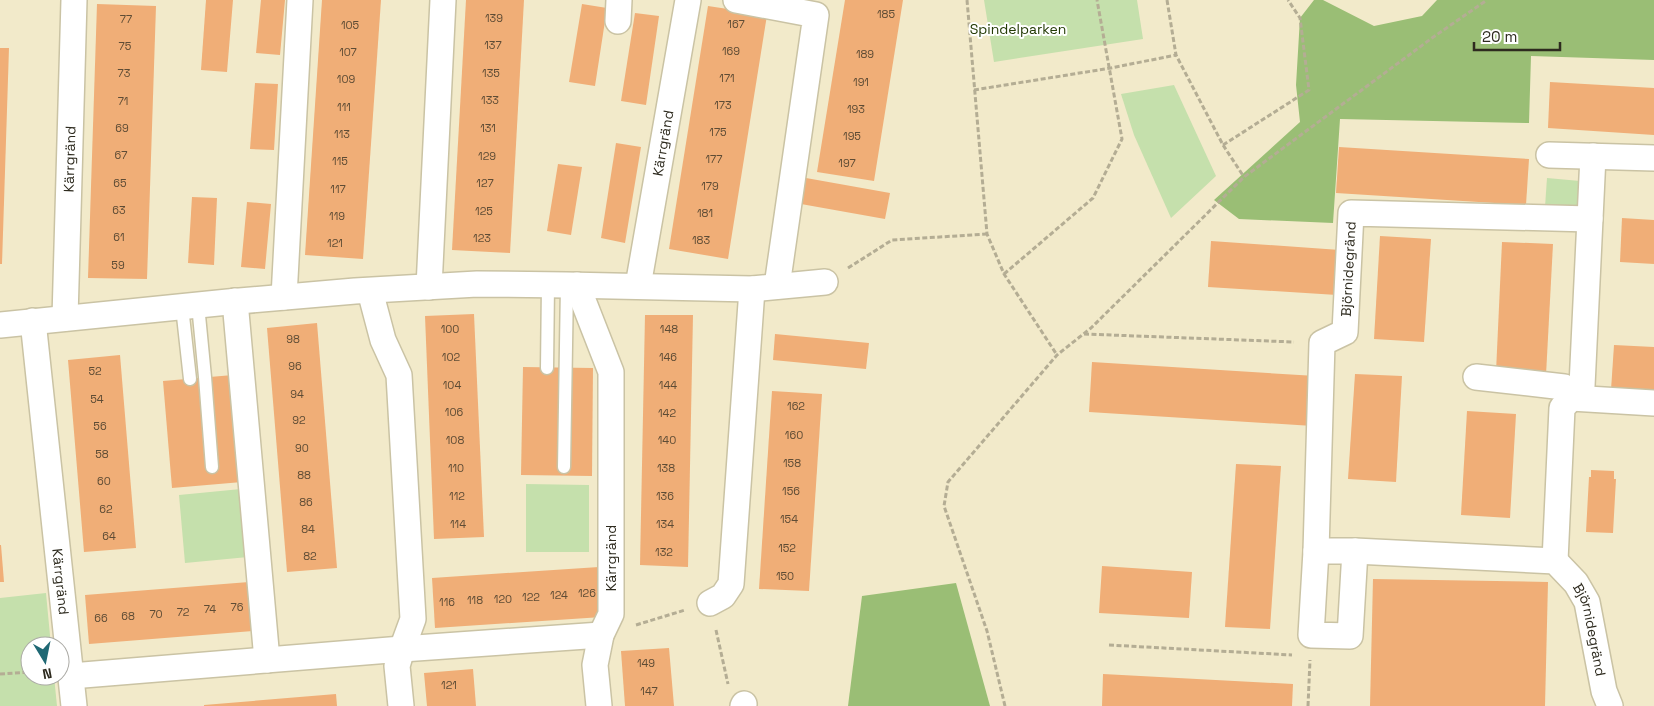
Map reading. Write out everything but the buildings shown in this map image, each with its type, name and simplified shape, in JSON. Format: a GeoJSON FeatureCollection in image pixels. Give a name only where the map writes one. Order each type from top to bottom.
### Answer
{"type":"FeatureCollection","features":[{"type":"Feature","properties":{"kind":"street","name":"Kärrgränd"},"geometry":{"type":"LineString","coordinates":[[66,318],[74,0]]}},
{"type":"Feature","properties":{"kind":"street"},"geometry":{"type":"LineString","coordinates":[[284,297],[300,0]]}},
{"type":"Feature","properties":{"kind":"street"},"geometry":{"type":"LineString","coordinates":[[429,287],[443,0]]}},
{"type":"Feature","properties":{"kind":"street","name":"Kärrgränd"},"geometry":{"type":"LineString","coordinates":[[638,286],[688,0]]}},
{"type":"Feature","properties":{"kind":"street"},"geometry":{"type":"LineString","coordinates":[[736,0],[817,8],[777,286]]}},
{"type":"Feature","properties":{"kind":"street"},"geometry":{"type":"LineString","coordinates":[[1550,155],[1654,158]]}},
{"type":"Feature","properties":{"kind":"street"},"geometry":{"type":"LineString","coordinates":[[1316,551],[1355,551],[1555,561],[1562,408],[1582,386],[1593,156]]}},
{"type":"Feature","properties":{"kind":"street","name":"Björnidegränd"},"geometry":{"type":"LineString","coordinates":[[1322,343],[1345,332],[1351,213],[1590,219]]}},
{"type":"Feature","properties":{"kind":"street"},"geometry":{"type":"LineString","coordinates":[[0,324],[235,301],[477,284],[752,289],[825,282]]}},
{"type":"Feature","properties":{"kind":"street","name":"Kärrgränd"},"geometry":{"type":"LineString","coordinates":[[564,285],[612,372],[611,614],[601,635],[595,665],[599,706]]}},
{"type":"Feature","properties":{"kind":"street"},"geometry":{"type":"LineString","coordinates":[[710,603],[723,596],[731,584],[752,289]]}},
{"type":"Feature","properties":{"kind":"street"},"geometry":{"type":"LineString","coordinates":[[370,291],[383,340],[399,375],[413,619],[397,666],[401,706]]}},
{"type":"Feature","properties":{"kind":"street"},"geometry":{"type":"LineString","coordinates":[[235,301],[267,660]]}},
{"type":"Feature","properties":{"kind":"street","name":"Kärrgränd"},"geometry":{"type":"LineString","coordinates":[[33,321],[74,706]]}},
{"type":"Feature","properties":{"kind":"street"},"geometry":{"type":"LineString","coordinates":[[1322,343],[1316,551],[1311,645],[1350,636],[1355,551]]}},
{"type":"Feature","properties":{"kind":"street"},"geometry":{"type":"LineString","coordinates":[[1476,377],[1564,387],[1571,398]]}},
{"type":"Feature","properties":{"kind":"street"},"geometry":{"type":"LineString","coordinates":[[1571,398],[1654,404]]}},
{"type":"Feature","properties":{"kind":"street","name":"Björnidegränd"},"geometry":{"type":"LineString","coordinates":[[1555,561],[1576,583],[1587,602],[1604,691],[1610,706]]}},
{"type":"Feature","properties":{"kind":"street"},"geometry":{"type":"LineString","coordinates":[[71,676],[601,635]]}},
{"type":"Feature","properties":{"kind":"lane"},"geometry":{"type":"LineString","coordinates":[[547,368],[564,285]]}},
{"type":"Feature","properties":{"kind":"lane"},"geometry":{"type":"LineString","coordinates":[[564,285],[566,368],[564,467]]}},
{"type":"Feature","properties":{"kind":"lane"},"geometry":{"type":"LineString","coordinates":[[190,306],[205,377],[212,467]]}},
{"type":"Feature","properties":{"kind":"lane"},"geometry":{"type":"LineString","coordinates":[[190,306],[190,379]]}},
{"type":"Feature","properties":{"kind":"path"},"geometry":{"type":"LineString","coordinates":[[967,0],[987,234],[1004,274],[1057,355]]}},
{"type":"Feature","properties":{"kind":"path"},"geometry":{"type":"LineString","coordinates":[[1004,274],[1093,198],[1122,138],[1111,68],[1097,0]]}},
{"type":"Feature","properties":{"kind":"path"},"geometry":{"type":"LineString","coordinates":[[1167,0],[1176,55],[1223,145],[1244,178]]}},
{"type":"Feature","properties":{"kind":"path"},"geometry":{"type":"LineString","coordinates":[[1223,145],[1308,90],[1300,18],[1288,0]]}},
{"type":"Feature","properties":{"kind":"path"},"geometry":{"type":"LineString","coordinates":[[1005,706],[987,631],[944,506],[948,482],[1057,355],[1084,334],[1244,178],[1432,38],[1487,0]]}},
{"type":"Feature","properties":{"kind":"path"},"geometry":{"type":"LineString","coordinates":[[974,90],[1111,68],[1176,55]]}},
{"type":"Feature","properties":{"kind":"path"},"geometry":{"type":"LineString","coordinates":[[825,282],[892,240],[987,234]]}},
{"type":"Feature","properties":{"kind":"path"},"geometry":{"type":"LineString","coordinates":[[1084,334],[1322,343]]}},
{"type":"Feature","properties":{"kind":"path"},"geometry":{"type":"LineString","coordinates":[[601,635],[710,603],[727,683],[744,705]]}},
{"type":"Feature","properties":{"kind":"path"},"geometry":{"type":"LineString","coordinates":[[1110,645],[1311,645],[1308,706]]}},
{"type":"Feature","properties":{"kind":"path"},"geometry":{"type":"LineString","coordinates":[[0,674],[20,673]]}},
{"type":"Feature","properties":{"kind":"green space","name":"Spindelparken"},"geometry":{"type":"Polygon","coordinates":[[[984,0],[1137,0],[1143,39],[994,62],[984,0]]]}},
{"type":"Feature","properties":{"kind":"green space"},"geometry":{"type":"Polygon","coordinates":[[[1314,0],[1323,0],[1374,26],[1422,16],[1437,0],[1654,0],[1654,60],[1531,56],[1529,123],[1340,119],[1333,223],[1239,219],[1214,200],[1300,122],[1296,85],[1300,18],[1314,0]]]}},
{"type":"Feature","properties":{"kind":"green space"},"geometry":{"type":"Polygon","coordinates":[[[1174,85],[1216,176],[1171,218],[1134,135],[1121,94],[1174,85]]]}},
{"type":"Feature","properties":{"kind":"green space"},"geometry":{"type":"Polygon","coordinates":[[[1547,178],[1580,181],[1577,210],[1545,207],[1547,178]]]}},
{"type":"Feature","properties":{"kind":"green space"},"geometry":{"type":"Polygon","coordinates":[[[526,484],[589,485],[589,552],[526,552],[526,484]]]}},
{"type":"Feature","properties":{"kind":"green space"},"geometry":{"type":"Polygon","coordinates":[[[241,489],[248,557],[185,563],[179,495],[241,489]]]}},
{"type":"Feature","properties":{"kind":"green space"},"geometry":{"type":"Polygon","coordinates":[[[956,583],[990,706],[848,706],[862,596],[956,583]]]}},
{"type":"Feature","properties":{"kind":"green space"},"geometry":{"type":"Polygon","coordinates":[[[46,593],[50,636],[20,636],[20,686],[55,686],[57,706],[0,706],[0,598],[46,593]]]}}]}
